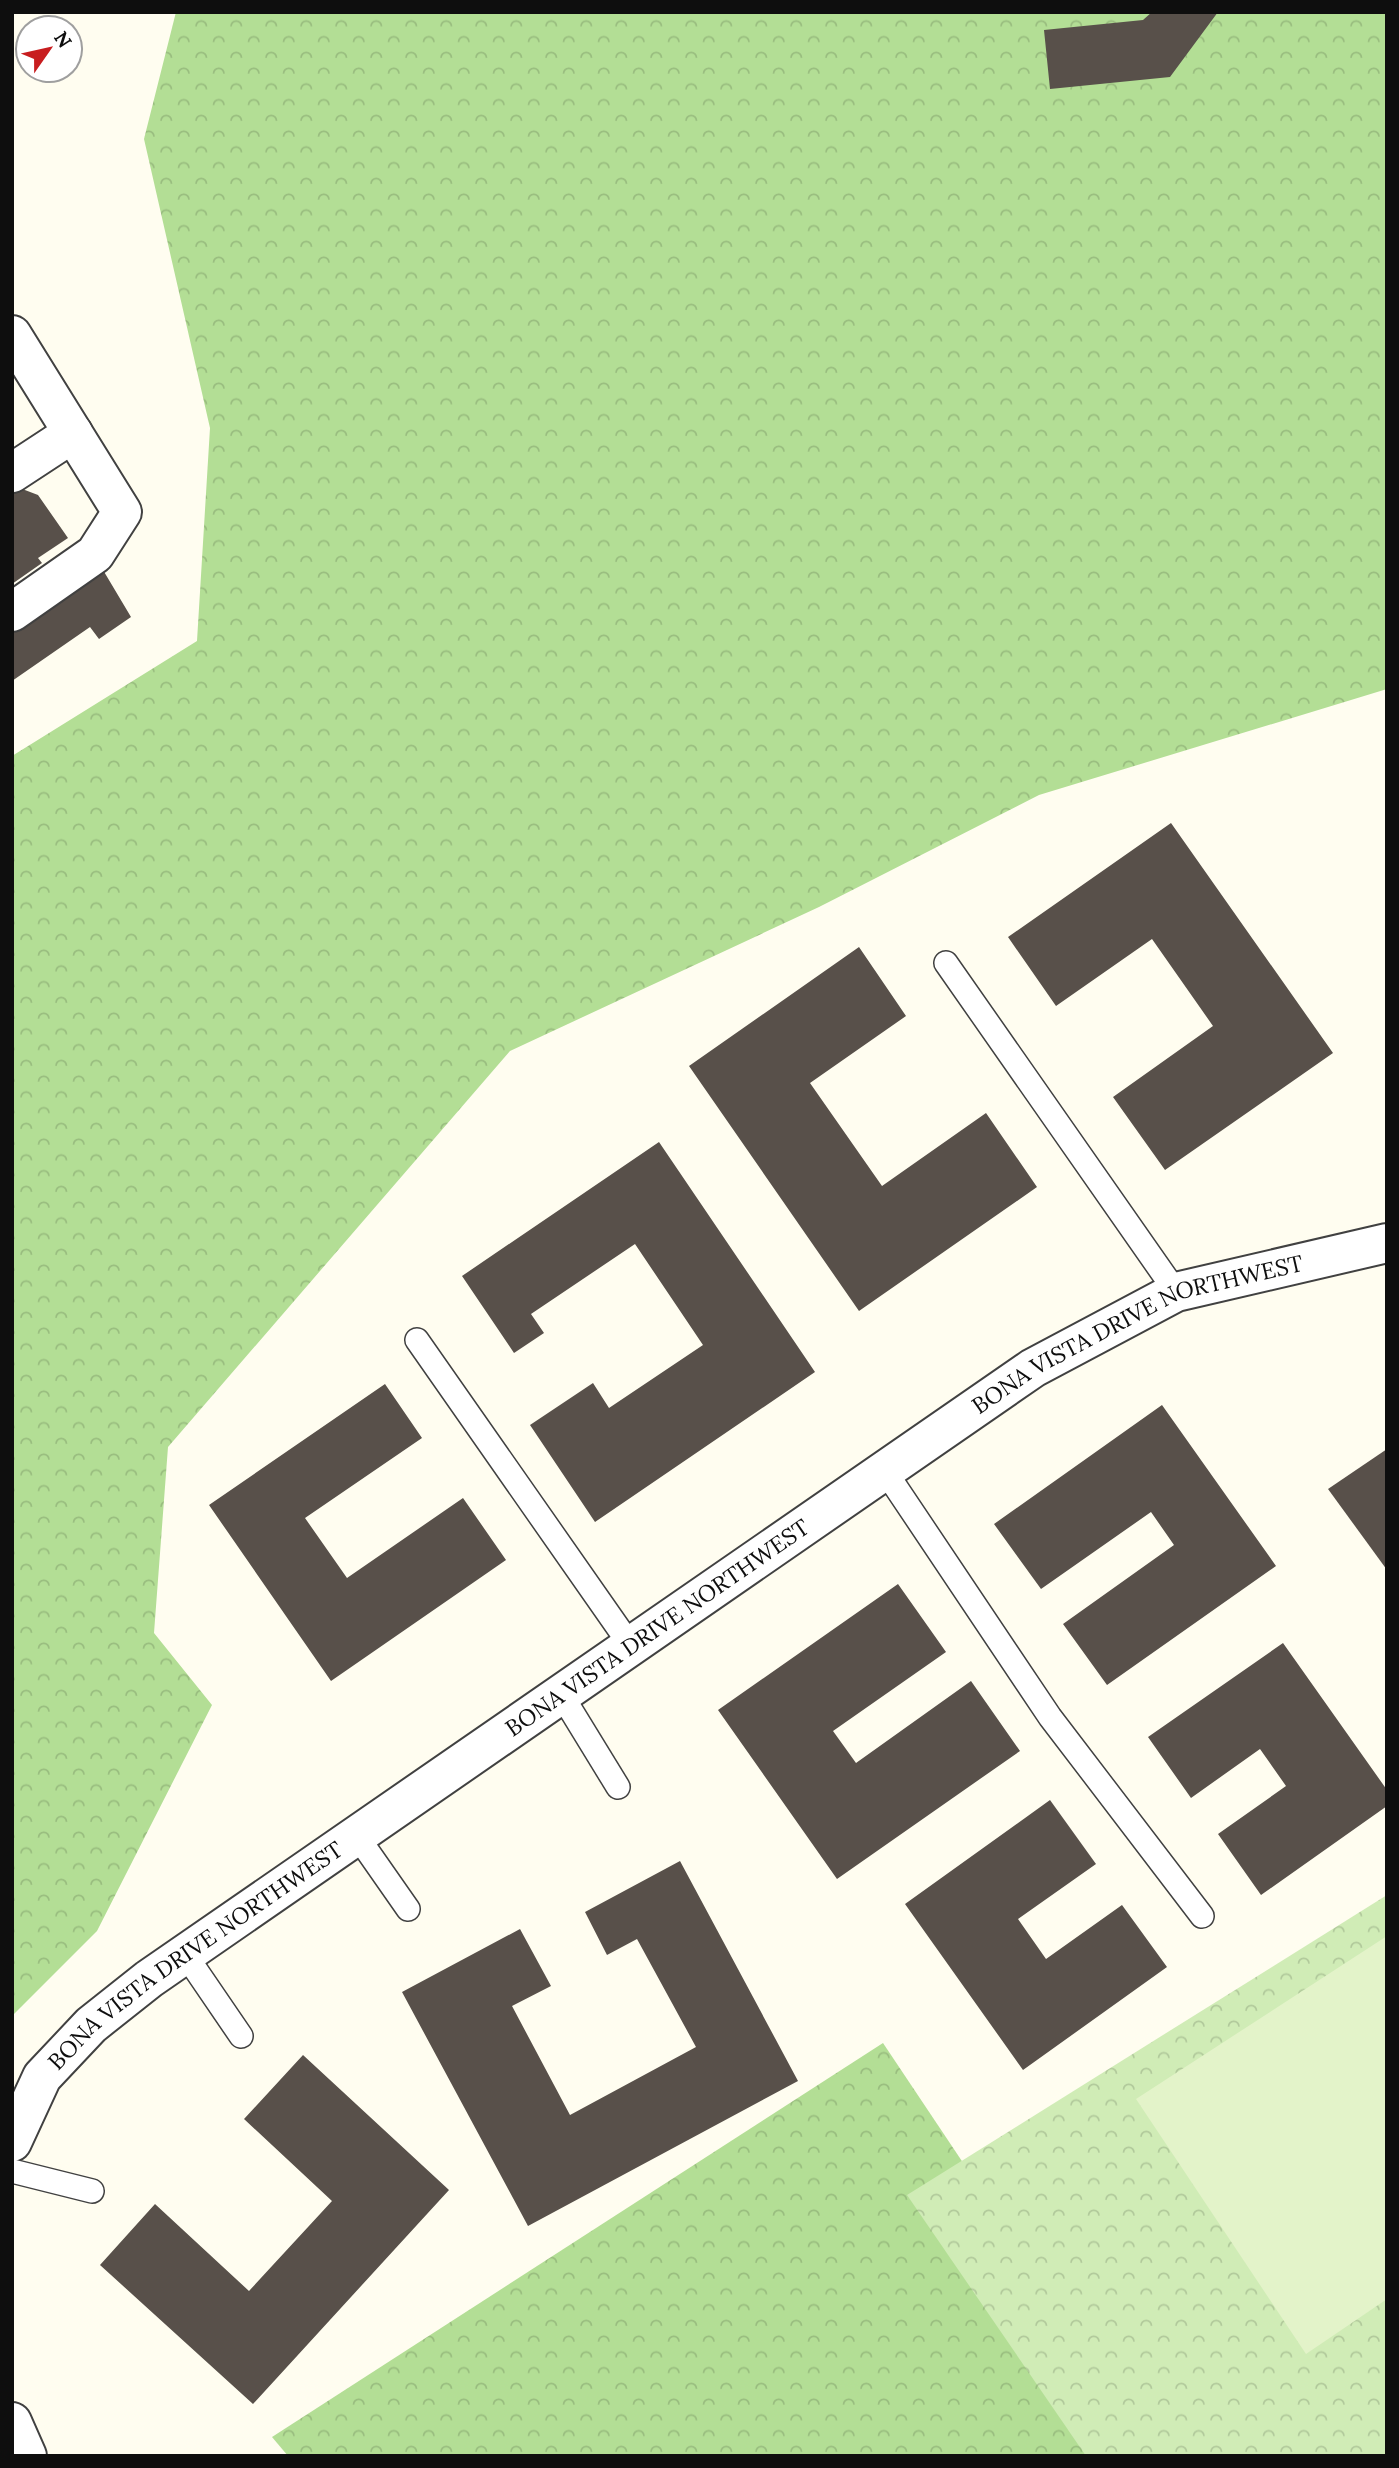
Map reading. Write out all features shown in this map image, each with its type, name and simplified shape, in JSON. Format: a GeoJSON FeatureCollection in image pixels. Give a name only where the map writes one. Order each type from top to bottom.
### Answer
{"type":"FeatureCollection","features":[{"type":"Feature","properties":{"kind":"street"},"geometry":{"type":"LineString","coordinates":[[12,335],[122,512],[95,554],[12,611]]}},
{"type":"Feature","properties":{"kind":"street"},"geometry":{"type":"LineString","coordinates":[[12,473],[73,433]]}},
{"type":"Feature","properties":{"kind":"street","name":"BONA VISTA DRIVE NORTHWEST"},"geometry":{"type":"LineString","coordinates":[[12,2142],[42,2077],[91,2025],[185,1954],[1033,1368],[1176,1292],[1387,1243]]}},
{"type":"Feature","properties":{"kind":"street"},"geometry":{"type":"LineString","coordinates":[[12,2422],[27,2456]]}},
{"type":"Feature","properties":{"kind":"lane"},"geometry":{"type":"LineString","coordinates":[[946,963],[1176,1292]]}},
{"type":"Feature","properties":{"kind":"lane"},"geometry":{"type":"LineString","coordinates":[[417,1340],[631,1646]]}},
{"type":"Feature","properties":{"kind":"lane"},"geometry":{"type":"LineString","coordinates":[[885,1471],[1051,1717],[1202,1916]]}},
{"type":"Feature","properties":{"kind":"lane"},"geometry":{"type":"LineString","coordinates":[[561,1694],[618,1787]]}},
{"type":"Feature","properties":{"kind":"lane"},"geometry":{"type":"LineString","coordinates":[[357,1836],[408,1909]]}},
{"type":"Feature","properties":{"kind":"lane"},"geometry":{"type":"LineString","coordinates":[[185,1954],[241,2036]]}},
{"type":"Feature","properties":{"kind":"lane"},"geometry":{"type":"LineString","coordinates":[[12,2171],[92,2191]]}},
{"type":"Feature","properties":{"kind":"green space"},"geometry":{"type":"Polygon","coordinates":[[[176,12],[1387,12],[1387,689],[1039,795],[819,907],[510,1051],[168,1447],[154,1633],[212,1705],[97,1931],[12,2016],[12,756],[197,641],[210,428],[144,139],[176,12]]]}},
{"type":"Feature","properties":{"kind":"green space"},"geometry":{"type":"Polygon","coordinates":[[[1387,1895],[1387,2456],[1086,2456],[907,2195],[1387,1895]]]}},
{"type":"Feature","properties":{"kind":"green space"},"geometry":{"type":"Polygon","coordinates":[[[1387,1936],[1387,2299],[1306,2354],[1136,2099],[1387,1936]]]}},
{"type":"Feature","properties":{"kind":"green space"},"geometry":{"type":"Polygon","coordinates":[[[883,2043],[1159,2456],[288,2456],[272,2437],[883,2043]]]}},
{"type":"Feature","properties":{"kind":"building"},"geometry":{"type":"Polygon","coordinates":[[[1152,12],[1218,12],[1170,77],[1050,89],[1044,30],[1143,20],[1152,12]]]}},
{"type":"Feature","properties":{"kind":"building"},"geometry":{"type":"Polygon","coordinates":[[[17,487],[38,495],[68,538],[38,558],[42,563],[12,584],[12,490],[17,487]]]}},
{"type":"Feature","properties":{"kind":"building"},"geometry":{"type":"Polygon","coordinates":[[[103,570],[131,617],[99,639],[90,627],[12,681],[12,631],[103,570]]]}},
{"type":"Feature","properties":{"kind":"building"},"geometry":{"type":"Polygon","coordinates":[[[1171,823],[1333,1053],[1165,1170],[1113,1097],[1213,1026],[1152,939],[1056,1006],[1008,937],[1171,823]]]}},
{"type":"Feature","properties":{"kind":"building"},"geometry":{"type":"Polygon","coordinates":[[[859,947],[906,1016],[810,1083],[882,1186],[986,1113],[1037,1187],[859,1311],[689,1066],[859,947]]]}},
{"type":"Feature","properties":{"kind":"building"},"geometry":{"type":"Polygon","coordinates":[[[659,1142],[815,1372],[595,1522],[530,1425],[593,1383],[609,1408],[703,1345],[635,1244],[531,1314],[544,1333],[514,1353],[462,1276],[659,1142]]]}},
{"type":"Feature","properties":{"kind":"building"},"geometry":{"type":"Polygon","coordinates":[[[385,1384],[422,1438],[305,1518],[347,1578],[463,1498],[506,1560],[331,1681],[209,1505],[385,1384]]]}},
{"type":"Feature","properties":{"kind":"building"},"geometry":{"type":"Polygon","coordinates":[[[1162,1405],[1276,1566],[1107,1685],[1063,1624],[1174,1545],[1151,1512],[1041,1589],[994,1524],[1162,1405]]]}},
{"type":"Feature","properties":{"kind":"building"},"geometry":{"type":"Polygon","coordinates":[[[1387,1449],[1387,1570],[1328,1489],[1387,1449]]]}},
{"type":"Feature","properties":{"kind":"building"},"geometry":{"type":"Polygon","coordinates":[[[898,1584],[946,1652],[833,1731],[856,1763],[971,1681],[1020,1751],[837,1879],[718,1710],[898,1584]]]}},
{"type":"Feature","properties":{"kind":"building"},"geometry":{"type":"Polygon","coordinates":[[[1283,1643],[1387,1790],[1387,1806],[1261,1895],[1218,1834],[1286,1786],[1260,1749],[1191,1798],[1148,1737],[1283,1643]]]}},
{"type":"Feature","properties":{"kind":"building"},"geometry":{"type":"Polygon","coordinates":[[[1050,1800],[1096,1864],[1018,1919],[1046,1959],[1122,1905],[1167,1967],[1023,2070],[905,1904],[1050,1800]]]}},
{"type":"Feature","properties":{"kind":"building"},"geometry":{"type":"Polygon","coordinates":[[[680,1861],[798,2081],[528,2226],[402,1992],[520,1929],[551,1986],[512,2006],[570,2115],[696,2047],[637,1939],[607,1955],[585,1912],[680,1861]]]}},
{"type":"Feature","properties":{"kind":"building"},"geometry":{"type":"Polygon","coordinates":[[[303,2055],[449,2190],[253,2404],[100,2265],[155,2204],[249,2291],[332,2201],[244,2119],[303,2055]]]}}]}
